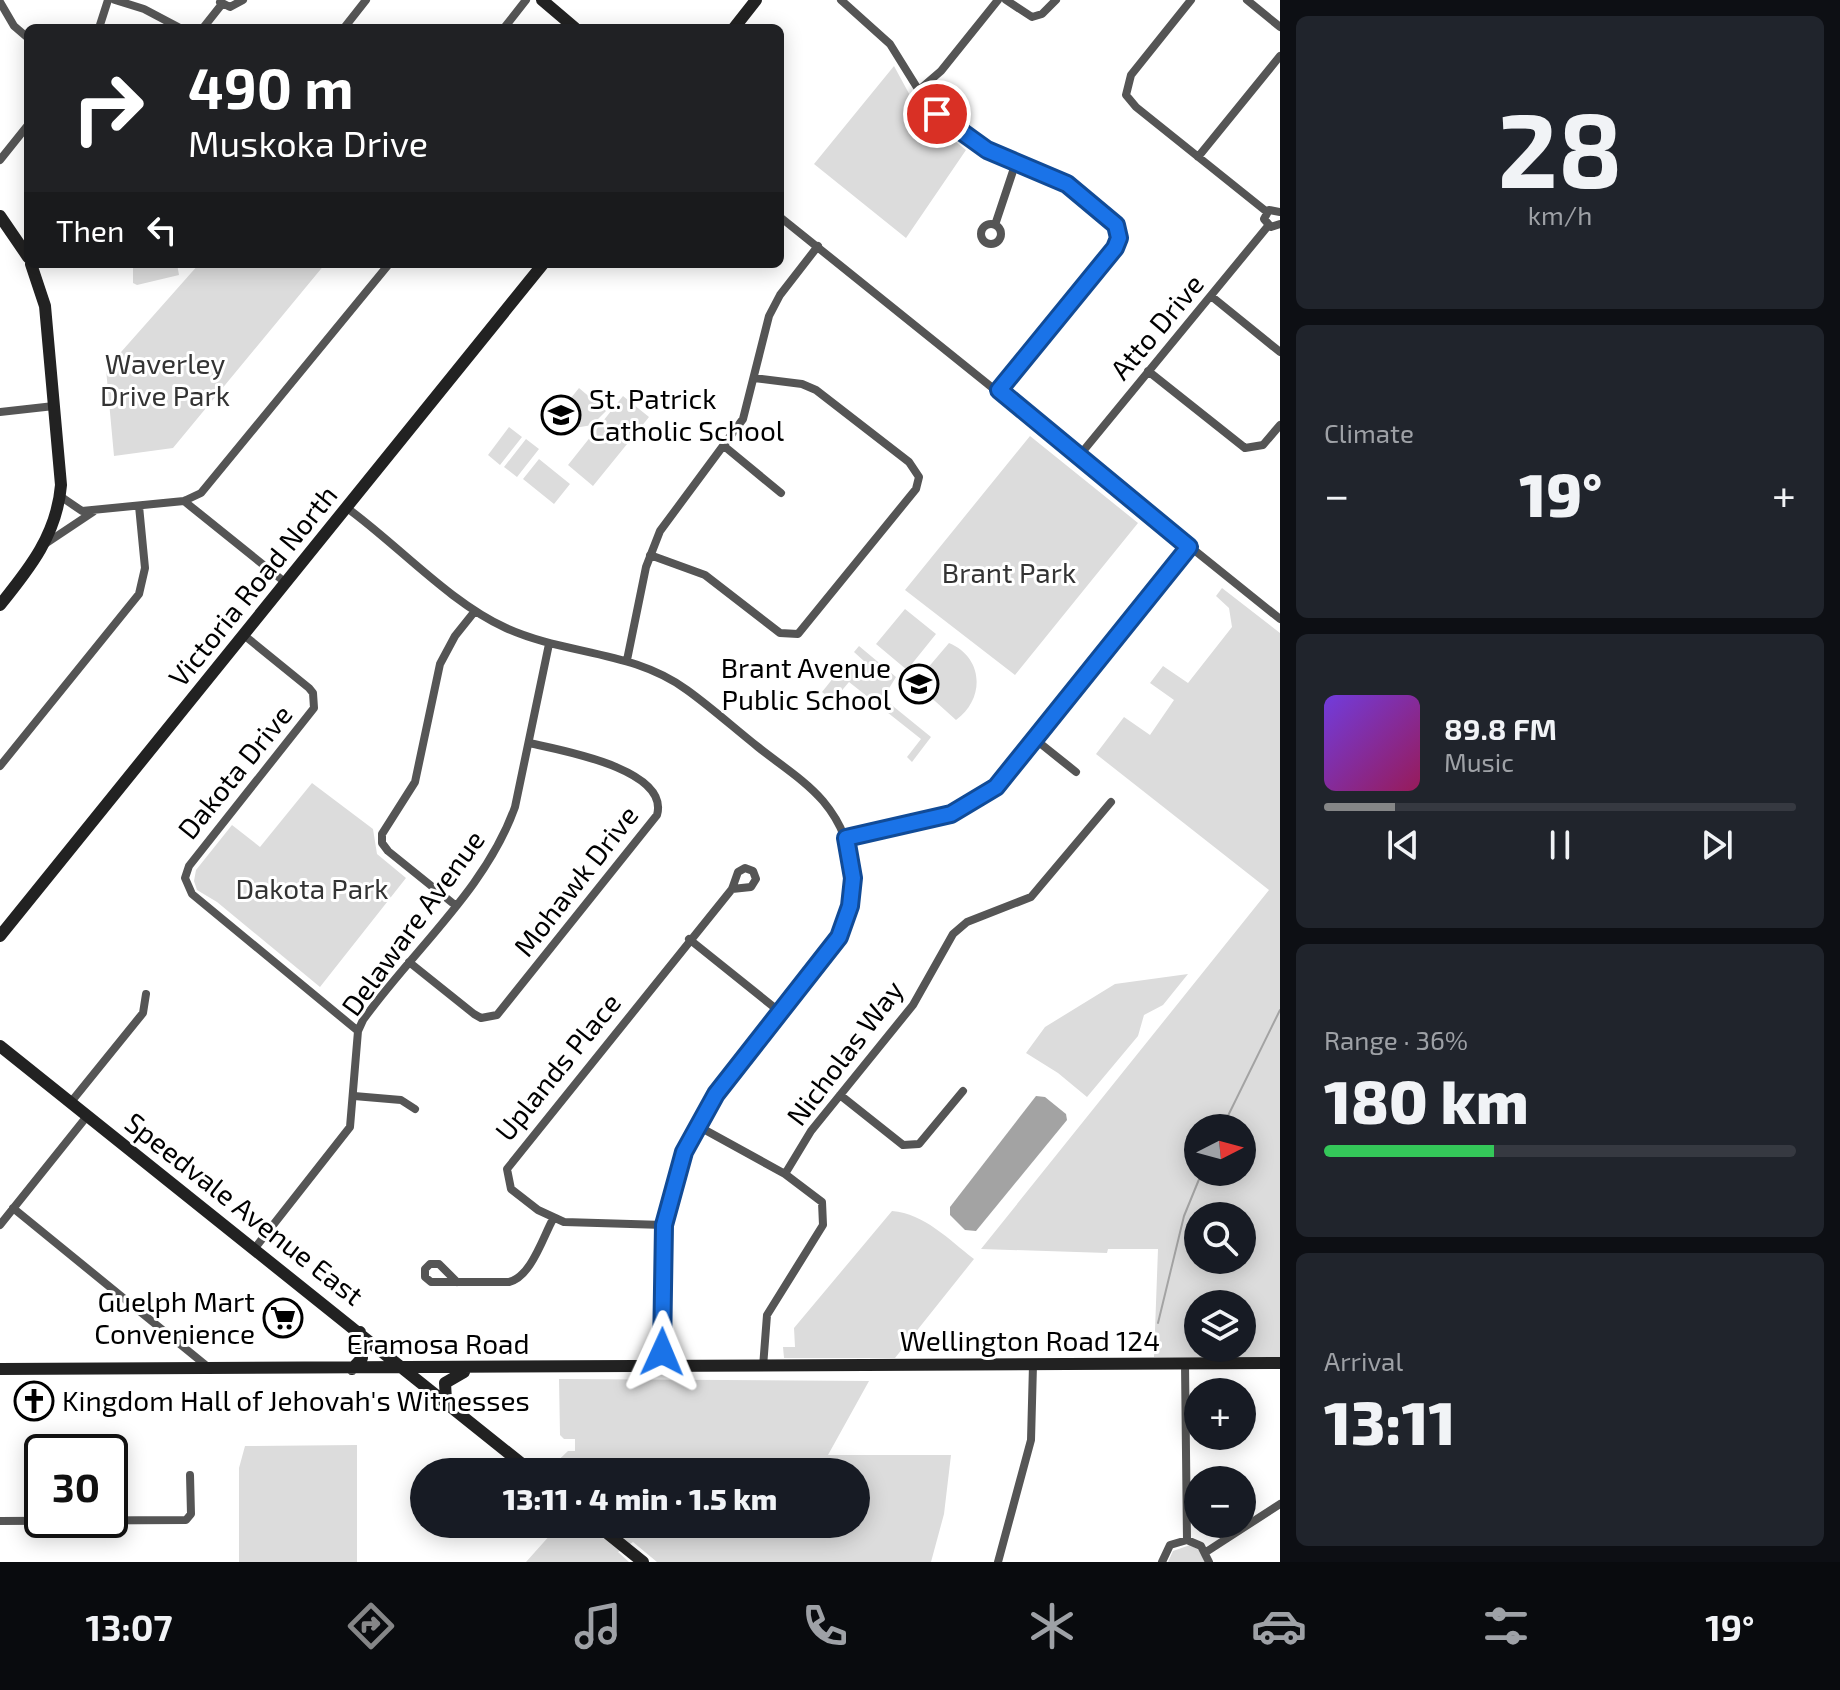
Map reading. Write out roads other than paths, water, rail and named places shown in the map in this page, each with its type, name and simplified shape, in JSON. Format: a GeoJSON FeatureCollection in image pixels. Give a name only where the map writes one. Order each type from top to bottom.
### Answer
{"type":"FeatureCollection","features":[{"type":"Feature","properties":{"kind":"main road"},"geometry":{"type":"LineString","coordinates":[[542,0],[570,24]]}},
{"type":"Feature","properties":{"kind":"main road"},"geometry":{"type":"LineString","coordinates":[[737,24],[756,0]]}},
{"type":"Feature","properties":{"kind":"main road"},"geometry":{"type":"LineString","coordinates":[[0,216],[24,251]]}},
{"type":"Feature","properties":{"kind":"main road"},"geometry":{"type":"LineString","coordinates":[[0,605],[44,544],[60,496],[61,466],[45,306],[32,268]]}},
{"type":"Feature","properties":{"kind":"main road","name":"Victoria Road North"},"geometry":{"type":"LineString","coordinates":[[0,936],[540,268]]}},
{"type":"Feature","properties":{"kind":"main road","name":"Speedvale Avenue East"},"geometry":{"type":"LineString","coordinates":[[0,1046],[515,1458]]}},
{"type":"Feature","properties":{"kind":"main road"},"geometry":{"type":"LineString","coordinates":[[352,1369],[362,1358],[360,1332]]}},
{"type":"Feature","properties":{"kind":"main road","name":"Wellington Road 124"},"geometry":{"type":"LineString","coordinates":[[877,1366],[1280,1363]]}},
{"type":"Feature","properties":{"kind":"main road","name":"Eramosa Road"},"geometry":{"type":"LineString","coordinates":[[0,1369],[877,1366]]}},
{"type":"Feature","properties":{"kind":"main road"},"geometry":{"type":"LineString","coordinates":[[446,1400],[443,1391],[449,1378],[475,1369]]}},
{"type":"Feature","properties":{"kind":"main road"},"geometry":{"type":"LineString","coordinates":[[613,1538],[643,1562]]}},
{"type":"Feature","properties":{"kind":"street"},"geometry":{"type":"LineString","coordinates":[[100,24],[108,0]]}},
{"type":"Feature","properties":{"kind":"street"},"geometry":{"type":"LineString","coordinates":[[115,0],[144,9],[172,24]]}},
{"type":"Feature","properties":{"kind":"street"},"geometry":{"type":"LineString","coordinates":[[206,24],[220,2],[235,7],[243,0]]}},
{"type":"Feature","properties":{"kind":"street"},"geometry":{"type":"LineString","coordinates":[[347,24],[366,0]]}},
{"type":"Feature","properties":{"kind":"street"},"geometry":{"type":"LineString","coordinates":[[507,24],[526,0]]}},
{"type":"Feature","properties":{"kind":"street"},"geometry":{"type":"LineString","coordinates":[[841,0],[890,44],[931,110],[967,138],[1067,184],[1113,222],[1119,238],[999,390]]}},
{"type":"Feature","properties":{"kind":"street"},"geometry":{"type":"LineString","coordinates":[[919,90],[941,71],[998,0]]}},
{"type":"Feature","properties":{"kind":"street"},"geometry":{"type":"LineString","coordinates":[[1006,0],[1032,17],[1042,14],[1056,0]]}},
{"type":"Feature","properties":{"kind":"street"},"geometry":{"type":"LineString","coordinates":[[1191,0],[1125,87],[1128,98],[1267,212],[1280,212]]}},
{"type":"Feature","properties":{"kind":"street"},"geometry":{"type":"LineString","coordinates":[[1247,0],[1280,27]]}},
{"type":"Feature","properties":{"kind":"street"},"geometry":{"type":"LineString","coordinates":[[0,2],[14,26],[24,35]]}},
{"type":"Feature","properties":{"kind":"street"},"geometry":{"type":"LineString","coordinates":[[1198,157],[1280,56]]}},
{"type":"Feature","properties":{"kind":"street"},"geometry":{"type":"LineString","coordinates":[[0,160],[24,130]]}},
{"type":"Feature","properties":{"kind":"street"},"geometry":{"type":"LineString","coordinates":[[995,225],[1016,162]]}},
{"type":"Feature","properties":{"kind":"street"},"geometry":{"type":"LineString","coordinates":[[1267,212],[1264,219],[1268,226],[1280,224]]}},
{"type":"Feature","properties":{"kind":"street"},"geometry":{"type":"LineString","coordinates":[[784,220],[1280,619]]}},
{"type":"Feature","properties":{"kind":"street","name":"Atto Drive"},"geometry":{"type":"LineString","coordinates":[[1079,456],[1268,226]]}},
{"type":"Feature","properties":{"kind":"street"},"geometry":{"type":"LineString","coordinates":[[627,660],[650,555],[671,513],[743,419],[769,316],[780,295],[818,246]]}},
{"type":"Feature","properties":{"kind":"street"},"geometry":{"type":"LineString","coordinates":[[60,496],[74,508],[94,511],[184,501],[201,493],[386,268]]}},
{"type":"Feature","properties":{"kind":"street"},"geometry":{"type":"LineString","coordinates":[[1211,296],[1280,352]]}},
{"type":"Feature","properties":{"kind":"street"},"geometry":{"type":"LineString","coordinates":[[1148,371],[1245,448],[1263,445],[1280,425]]}},
{"type":"Feature","properties":{"kind":"street"},"geometry":{"type":"LineString","coordinates":[[650,555],[705,575],[780,633],[798,634],[916,489],[919,477],[909,462],[828,397],[802,384],[754,378]]}},
{"type":"Feature","properties":{"kind":"street"},"geometry":{"type":"LineString","coordinates":[[0,412],[54,406]]}},
{"type":"Feature","properties":{"kind":"street"},"geometry":{"type":"LineString","coordinates":[[724,446],[781,493]]}},
{"type":"Feature","properties":{"kind":"street"},"geometry":{"type":"LineString","coordinates":[[184,501],[286,583]]}},
{"type":"Feature","properties":{"kind":"street"},"geometry":{"type":"LineString","coordinates":[[0,766],[139,594],[145,568],[139,506]]}},
{"type":"Feature","properties":{"kind":"street"},"geometry":{"type":"LineString","coordinates":[[347,508],[475,611],[509,630],[549,644],[627,660],[655,670],[687,690],[811,789],[846,838],[853,878],[850,906],[839,937],[696,1125],[673,1181],[664,1225],[662,1366]]}},
{"type":"Feature","properties":{"kind":"street"},"geometry":{"type":"LineString","coordinates":[[44,544],[94,511]]}},
{"type":"Feature","properties":{"kind":"street"},"geometry":{"type":"LineString","coordinates":[[846,838],[951,814],[970,805],[1004,778],[1189,547]]}},
{"type":"Feature","properties":{"kind":"street"},"geometry":{"type":"LineString","coordinates":[[455,905],[388,851],[382,843],[382,834],[414,785],[440,664],[455,636],[475,611]]}},
{"type":"Feature","properties":{"kind":"street","name":"Dakota Drive"},"geometry":{"type":"LineString","coordinates":[[245,636],[309,688],[313,693],[314,708],[189,866],[187,885],[192,894],[358,1031]]}},
{"type":"Feature","properties":{"kind":"street","name":"Delaware Avenue"},"geometry":{"type":"LineString","coordinates":[[255,1248],[343,1139],[353,1114],[358,1031],[489,863],[507,830],[549,644]]}},
{"type":"Feature","properties":{"kind":"street"},"geometry":{"type":"LineString","coordinates":[[1036,740],[1076,772]]}},
{"type":"Feature","properties":{"kind":"street","name":"Mohawk Drive"},"geometry":{"type":"LineString","coordinates":[[409,962],[474,1014],[481,1018],[497,1015],[657,815],[659,808],[655,794],[619,767],[585,755],[529,743]]}},
{"type":"Feature","properties":{"kind":"street","name":"Nicholas Way"},"geometry":{"type":"LineString","coordinates":[[785,1174],[811,1131],[913,1005],[953,934],[967,922],[1031,897],[1111,802]]}},
{"type":"Feature","properties":{"kind":"street","name":"Uplands Place"},"geometry":{"type":"LineString","coordinates":[[664,1225],[576,1224],[553,1219],[511,1189],[506,1175],[509,1163],[732,889]]}},
{"type":"Feature","properties":{"kind":"street"},"geometry":{"type":"LineString","coordinates":[[689,939],[780,1012]]}},
{"type":"Feature","properties":{"kind":"street"},"geometry":{"type":"LineString","coordinates":[[71,1102],[143,1013],[146,994]]}},
{"type":"Feature","properties":{"kind":"street"},"geometry":{"type":"LineString","coordinates":[[840,1095],[903,1145],[911,1146],[919,1144],[963,1091]]}},
{"type":"Feature","properties":{"kind":"street"},"geometry":{"type":"LineString","coordinates":[[354,1096],[401,1100],[415,1109]]}},
{"type":"Feature","properties":{"kind":"street"},"geometry":{"type":"LineString","coordinates":[[0,1225],[88,1115]]}},
{"type":"Feature","properties":{"kind":"street"},"geometry":{"type":"LineString","coordinates":[[696,1125],[785,1174],[822,1202],[825,1214],[823,1225],[767,1315],[763,1367]]}},
{"type":"Feature","properties":{"kind":"street"},"geometry":{"type":"LineString","coordinates":[[13,1208],[212,1370]]}},
{"type":"Feature","properties":{"kind":"street"},"geometry":{"type":"LineString","coordinates":[[457,1282],[516,1280],[524,1273],[553,1219]]}},
{"type":"Feature","properties":{"kind":"street"},"geometry":{"type":"LineString","coordinates":[[1185,1364],[1187,1540]]}},
{"type":"Feature","properties":{"kind":"street"},"geometry":{"type":"LineString","coordinates":[[998,1562],[1031,1440],[1033,1365]]}},
{"type":"Feature","properties":{"kind":"street"},"geometry":{"type":"LineString","coordinates":[[128,1520],[186,1520],[191,1514],[190,1475]]}},
{"type":"Feature","properties":{"kind":"street"},"geometry":{"type":"LineString","coordinates":[[1206,1552],[1280,1504]]}},
{"type":"Feature","properties":{"kind":"street"},"geometry":{"type":"LineString","coordinates":[[0,1521],[24,1521]]}},
{"type":"Feature","properties":{"kind":"street"},"geometry":{"type":"LineString","coordinates":[[1162,1562],[1170,1545],[1187,1540],[1206,1552],[1209,1562]]}},
{"type":"Feature","properties":{"kind":"waterway"},"geometry":{"type":"LineString","coordinates":[[1229,1114],[1280,1010]]}},
{"type":"Feature","properties":{"kind":"waterway"},"geometry":{"type":"LineString","coordinates":[[1158,1323],[1184,1216],[1196,1186]]}},
{"type":"Feature","properties":{"kind":"place","name":"St. Patrick Catholic School"},"geometry":{"type":"Point","coordinates":[561,415]}},
{"type":"Feature","properties":{"kind":"place","name":"Brant Avenue Public School"},"geometry":{"type":"Point","coordinates":[919,684]}},
{"type":"Feature","properties":{"kind":"place","name":"Guelph Mart Convenience"},"geometry":{"type":"Point","coordinates":[283,1318]}},
{"type":"Feature","properties":{"kind":"place","name":"Kingdom Hall of Jehovah's Witnesses"},"geometry":{"type":"Point","coordinates":[34,1401]}},
{"type":"Feature","properties":{"kind":"park label","name":"Waverley Drive Park"},"geometry":{"type":"Point","coordinates":[165,380]}},
{"type":"Feature","properties":{"kind":"park label","name":"Brant Park"},"geometry":{"type":"Point","coordinates":[1009,573]}},
{"type":"Feature","properties":{"kind":"park label","name":"Dakota Park"},"geometry":{"type":"Point","coordinates":[312,889]}}]}
